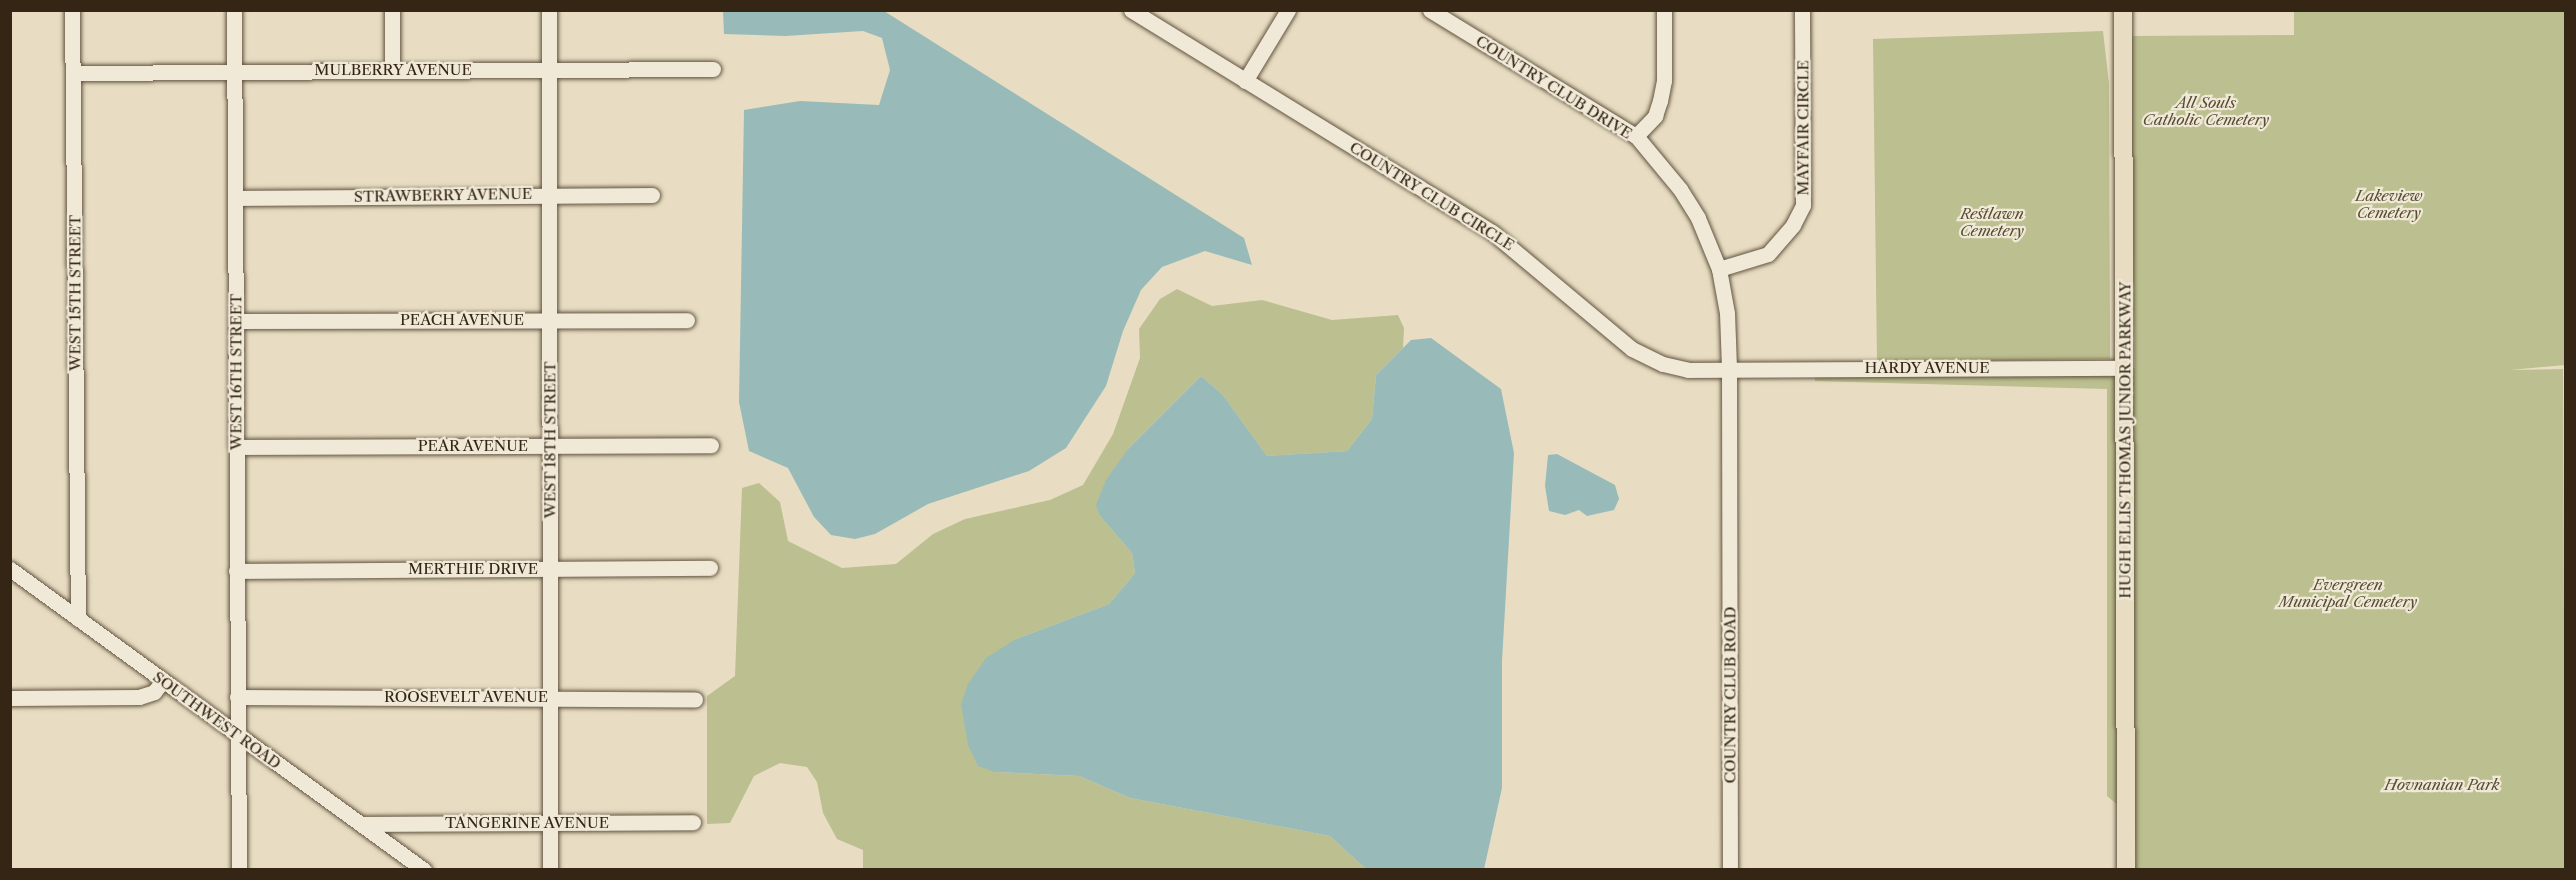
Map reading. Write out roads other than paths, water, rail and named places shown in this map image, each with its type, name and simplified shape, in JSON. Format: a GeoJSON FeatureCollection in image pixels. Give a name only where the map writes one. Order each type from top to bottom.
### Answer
{"type":"FeatureCollection","features":[{"type":"Feature","properties":{"kind":"main road","name":"HUGH ELLIS THOMAS JUNIOR PARKWAY"},"geometry":{"type":"LineString","coordinates":[[2123,10],[2126,870]]}},
{"type":"Feature","properties":{"kind":"street","name":"WEST 15TH STREET"},"geometry":{"type":"LineString","coordinates":[[72,10],[78,619]]}},
{"type":"Feature","properties":{"kind":"street","name":"WEST 16TH STREET"},"geometry":{"type":"LineString","coordinates":[[234,10],[234,198],[237,321],[236,734],[239,870]]}},
{"type":"Feature","properties":{"kind":"street"},"geometry":{"type":"LineString","coordinates":[[392,10],[392,71]]}},
{"type":"Feature","properties":{"kind":"street","name":"WEST 18TH STREET"},"geometry":{"type":"LineString","coordinates":[[549,10],[550,870]]}},
{"type":"Feature","properties":{"kind":"street","name":"COUNTRY CLUB CIRCLE"},"geometry":{"type":"LineString","coordinates":[[1131,10],[1492,232],[1632,349],[1663,364],[1688,370],[1729,368]]}},
{"type":"Feature","properties":{"kind":"street"},"geometry":{"type":"LineString","coordinates":[[1245,81],[1288,10]]}},
{"type":"Feature","properties":{"kind":"street","name":"COUNTRY CLUB DRIVE"},"geometry":{"type":"LineString","coordinates":[[1430,10],[1636,136],[1680,189],[1698,218],[1719,270],[1727,313],[1730,520]]}},
{"type":"Feature","properties":{"kind":"street"},"geometry":{"type":"LineString","coordinates":[[1636,136],[1655,116],[1660,101],[1664,81],[1664,10]]}},
{"type":"Feature","properties":{"kind":"street","name":"MAYFAIR CIRCLE"},"geometry":{"type":"LineString","coordinates":[[1719,270],[1768,254],[1788,232],[1803,205],[1802,10]]}},
{"type":"Feature","properties":{"kind":"street","name":"MULBERRY AVENUE"},"geometry":{"type":"LineString","coordinates":[[73,73],[713,69]]}},
{"type":"Feature","properties":{"kind":"street","name":"STRAWBERRY AVENUE"},"geometry":{"type":"LineString","coordinates":[[234,198],[651,195]]}},
{"type":"Feature","properties":{"kind":"street","name":"PEACH AVENUE"},"geometry":{"type":"LineString","coordinates":[[237,321],[687,320]]}},
{"type":"Feature","properties":{"kind":"street","name":"HARDY AVENUE"},"geometry":{"type":"LineString","coordinates":[[1729,368],[2125,368]]}},
{"type":"Feature","properties":{"kind":"street","name":"PEAR AVENUE"},"geometry":{"type":"LineString","coordinates":[[236,447],[711,445]]}},
{"type":"Feature","properties":{"kind":"street","name":"COUNTRY CLUB ROAD"},"geometry":{"type":"LineString","coordinates":[[1730,520],[1731,870]]}},
{"type":"Feature","properties":{"kind":"street","name":"MERTHIE DRIVE"},"geometry":{"type":"LineString","coordinates":[[236,571],[710,568]]}},
{"type":"Feature","properties":{"kind":"street","name":"SOUTHWEST ROAD"},"geometry":{"type":"LineString","coordinates":[[15,575],[424,870]]}},
{"type":"Feature","properties":{"kind":"street"},"geometry":{"type":"LineString","coordinates":[[10,698],[139,697],[154,692],[163,681]]}},
{"type":"Feature","properties":{"kind":"street","name":"ROOSEVELT AVENUE"},"geometry":{"type":"LineString","coordinates":[[237,697],[695,699]]}},
{"type":"Feature","properties":{"kind":"street","name":"TANGERINE AVENUE"},"geometry":{"type":"LineString","coordinates":[[361,824],[693,822]]}},
{"type":"Feature","properties":{"kind":"water"},"geometry":{"type":"Polygon","coordinates":[[[723,11],[884,11],[1244,238],[1252,265],[1205,251],[1162,267],[1141,290],[1123,331],[1106,386],[1066,448],[1029,471],[928,504],[875,534],[855,539],[831,535],[814,517],[788,468],[749,451],[739,402],[744,110],[800,101],[879,105],[890,70],[882,38],[863,31],[785,36],[724,34],[723,11]]]}},
{"type":"Feature","properties":{"kind":"water"},"geometry":{"type":"Polygon","coordinates":[[[1431,338],[1501,389],[1514,453],[1502,661],[1502,788],[1484,869],[1366,869],[1330,836],[1130,798],[1079,776],[995,772],[978,766],[968,745],[961,704],[968,684],[986,658],[1016,639],[1109,604],[1135,573],[1132,553],[1100,516],[1096,505],[1106,480],[1128,449],[1201,376],[1222,394],[1267,456],[1347,451],[1372,419],[1376,375],[1411,340],[1431,338]]]}},
{"type":"Feature","properties":{"kind":"water"},"geometry":{"type":"Polygon","coordinates":[[[1557,454],[1615,485],[1619,499],[1614,510],[1587,516],[1579,510],[1565,515],[1549,511],[1545,486],[1548,455],[1557,454]]]}},
{"type":"Feature","properties":{"kind":"park label","name":"All Souls Catholic Cemetery"},"geometry":{"type":"Point","coordinates":[2206,110]}},
{"type":"Feature","properties":{"kind":"park label","name":"Lakeview Cemetery"},"geometry":{"type":"Point","coordinates":[2389,204]}},
{"type":"Feature","properties":{"kind":"park label","name":"Restlawn Cemetery"},"geometry":{"type":"Point","coordinates":[1992,222]}},
{"type":"Feature","properties":{"kind":"park label","name":"Evergreen Municipal Cemetery"},"geometry":{"type":"Point","coordinates":[2348,592]}},
{"type":"Feature","properties":{"kind":"park label","name":"Hovnanian Park"},"geometry":{"type":"Point","coordinates":[2442,785]}}]}
